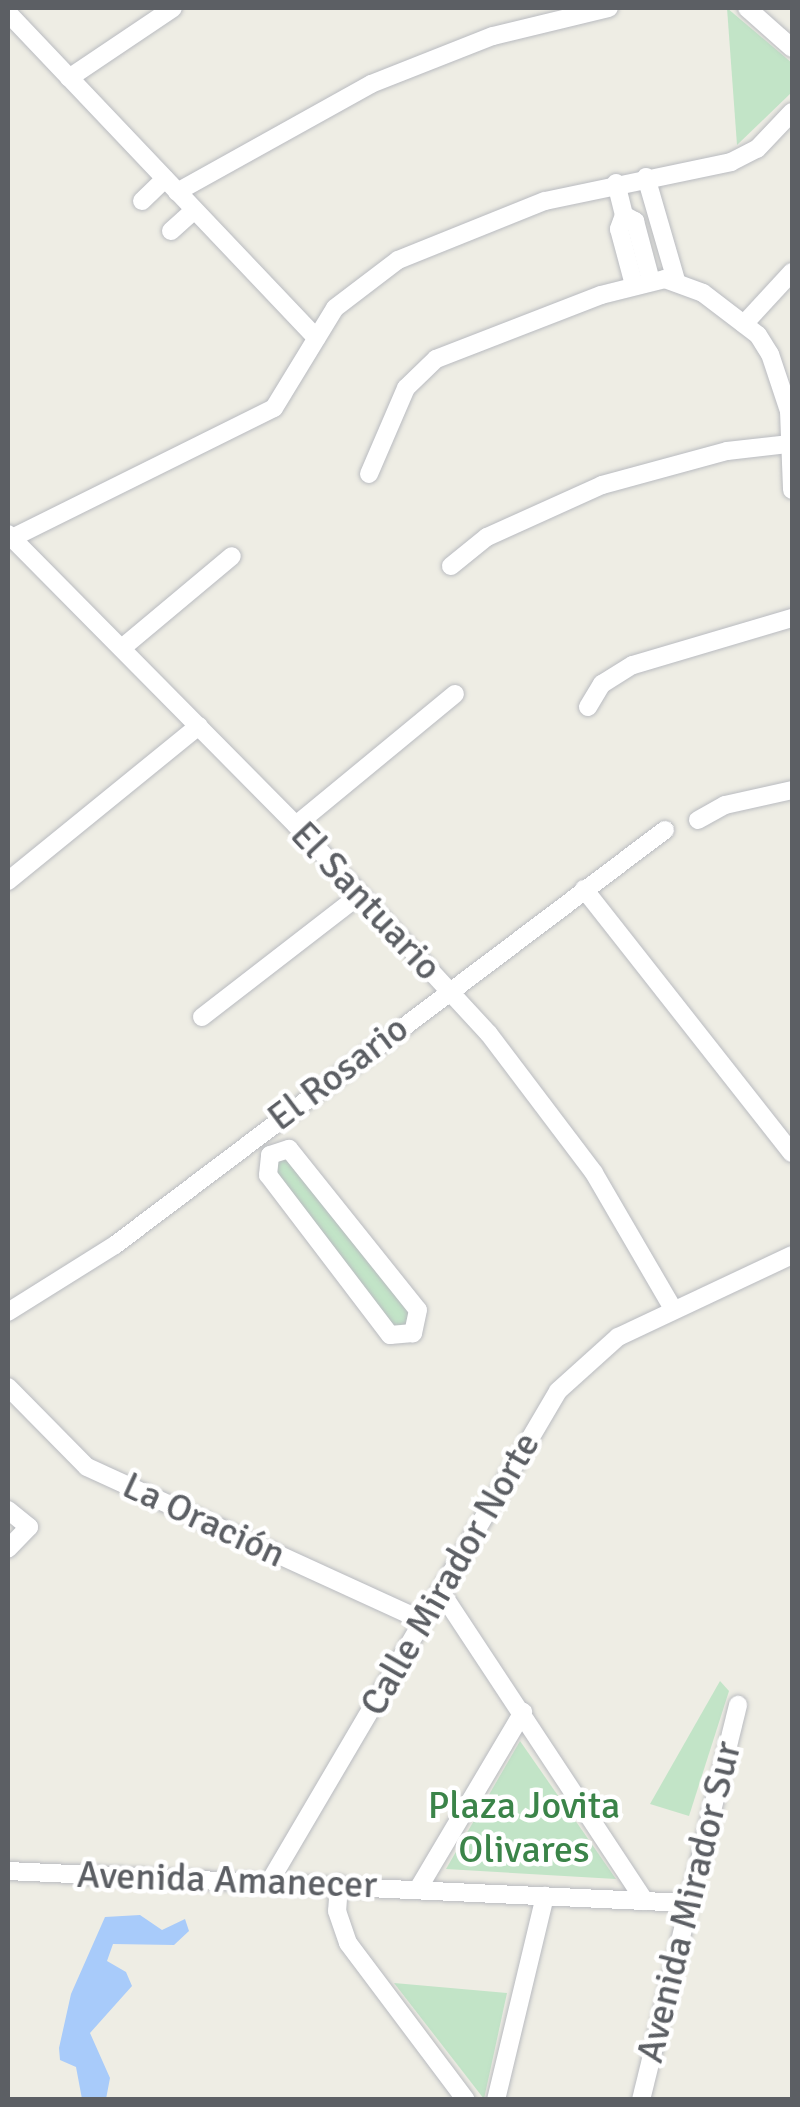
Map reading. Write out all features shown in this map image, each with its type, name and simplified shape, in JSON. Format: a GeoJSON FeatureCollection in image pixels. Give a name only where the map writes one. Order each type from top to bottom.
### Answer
{"type":"FeatureCollection","features":[{"type":"Feature","properties":{"kind":"street"},"geometry":{"type":"LineString","coordinates":[[68,78],[174,8]]}},
{"type":"Feature","properties":{"kind":"street"},"geometry":{"type":"LineString","coordinates":[[142,201],[371,84],[492,36],[609,8]]}},
{"type":"Feature","properties":{"kind":"street"},"geometry":{"type":"LineString","coordinates":[[747,8],[792,48]]}},
{"type":"Feature","properties":{"kind":"street"},"geometry":{"type":"LineString","coordinates":[[8,13],[316,338]]}},
{"type":"Feature","properties":{"kind":"street"},"geometry":{"type":"LineString","coordinates":[[9,537],[274,408],[348,294],[398,260],[499,217],[616,182],[745,157],[792,112]]}},
{"type":"Feature","properties":{"kind":"street"},"geometry":{"type":"LineString","coordinates":[[646,177],[676,280]]}},
{"type":"Feature","properties":{"kind":"street"},"geometry":{"type":"LineString","coordinates":[[616,182],[624,216],[635,221],[643,283]]}},
{"type":"Feature","properties":{"kind":"street"},"geometry":{"type":"LineString","coordinates":[[171,232],[194,210]]}},
{"type":"Feature","properties":{"kind":"street"},"geometry":{"type":"LineString","coordinates":[[744,324],[792,272]]}},
{"type":"Feature","properties":{"kind":"street"},"geometry":{"type":"LineString","coordinates":[[369,474],[406,388],[436,359],[643,283],[676,280],[744,324],[770,354],[781,379],[792,490]]}},
{"type":"Feature","properties":{"kind":"street"},"geometry":{"type":"LineString","coordinates":[[451,566],[486,537],[602,485],[726,451],[788,444]]}},
{"type":"Feature","properties":{"kind":"street","name":"El Santuario"},"geometry":{"type":"LineString","coordinates":[[9,537],[200,726],[448,988],[574,1144],[673,1310]]}},
{"type":"Feature","properties":{"kind":"street"},"geometry":{"type":"LineString","coordinates":[[122,648],[232,556]]}},
{"type":"Feature","properties":{"kind":"street"},"geometry":{"type":"LineString","coordinates":[[588,707],[602,684],[632,665],[792,618]]}},
{"type":"Feature","properties":{"kind":"street"},"geometry":{"type":"LineString","coordinates":[[296,825],[455,694]]}},
{"type":"Feature","properties":{"kind":"street"},"geometry":{"type":"LineString","coordinates":[[8,881],[200,726]]}},
{"type":"Feature","properties":{"kind":"street"},"geometry":{"type":"LineString","coordinates":[[698,820],[725,805],[792,790]]}},
{"type":"Feature","properties":{"kind":"street","name":"El Rosario"},"geometry":{"type":"LineString","coordinates":[[8,1312],[88,1264],[448,988],[666,830]]}},
{"type":"Feature","properties":{"kind":"street"},"geometry":{"type":"LineString","coordinates":[[584,889],[792,1153]]}},
{"type":"Feature","properties":{"kind":"street"},"geometry":{"type":"LineString","coordinates":[[202,1018],[360,895]]}},
{"type":"Feature","properties":{"kind":"street"},"geometry":{"type":"LineString","coordinates":[[259,1133],[274,1152],[298,1154],[418,1310],[413,1333],[390,1335],[268,1175],[274,1152]]}},
{"type":"Feature","properties":{"kind":"street","name":"Calle Mirador Norte"},"geometry":{"type":"LineString","coordinates":[[270,1881],[558,1391],[600,1350],[673,1310],[792,1255]]}},
{"type":"Feature","properties":{"kind":"street","name":"La Oración"},"geometry":{"type":"LineString","coordinates":[[8,1387],[87,1467],[423,1622]]}},
{"type":"Feature","properties":{"kind":"street"},"geometry":{"type":"LineString","coordinates":[[8,1510],[28,1528],[8,1549]]}},
{"type":"Feature","properties":{"kind":"street"},"geometry":{"type":"LineString","coordinates":[[441,1592],[645,1901]]}},
{"type":"Feature","properties":{"kind":"street","name":"Avenida Mirador Sur"},"geometry":{"type":"LineString","coordinates":[[642,2100],[686,1903],[738,1705]]}},
{"type":"Feature","properties":{"kind":"street"},"geometry":{"type":"LineString","coordinates":[[418,1889],[523,1712]]}},
{"type":"Feature","properties":{"kind":"street","name":"Avenida Amanecer"},"geometry":{"type":"LineString","coordinates":[[8,1871],[686,1903]]}},
{"type":"Feature","properties":{"kind":"street"},"geometry":{"type":"LineString","coordinates":[[339,1884],[337,1910],[348,1944],[466,2100]]}},
{"type":"Feature","properties":{"kind":"street"},"geometry":{"type":"LineString","coordinates":[[496,2100],[545,1896]]}},
{"type":"Feature","properties":{"kind":"green space"},"geometry":{"type":"Polygon","coordinates":[[[727,8],[792,63],[792,92],[737,145],[727,8]]]}},
{"type":"Feature","properties":{"kind":"green space"},"geometry":{"type":"Polygon","coordinates":[[[287,1155],[413,1311],[405,1330],[392,1325],[275,1178],[272,1165],[287,1155]]]}},
{"type":"Feature","properties":{"kind":"green space"},"geometry":{"type":"Polygon","coordinates":[[[720,1681],[729,1691],[689,1816],[650,1804],[720,1681]]]}},
{"type":"Feature","properties":{"kind":"green space","name":"Plaza Jovita Olivares"},"geometry":{"type":"Polygon","coordinates":[[[520,1741],[616,1879],[446,1869],[520,1741]]]}},
{"type":"Feature","properties":{"kind":"green space"},"geometry":{"type":"Polygon","coordinates":[[[394,1983],[507,1993],[484,2099],[394,1983]]]}},
{"type":"Feature","properties":{"kind":"water"},"geometry":{"type":"Polygon","coordinates":[[[140,1915],[162,1930],[185,1919],[189,1931],[174,1945],[113,1944],[107,1961],[126,1972],[132,1986],[90,2033],[110,2078],[106,2099],[82,2099],[76,2067],[60,2060],[71,1994],[105,1917],[140,1915]]]}}]}
